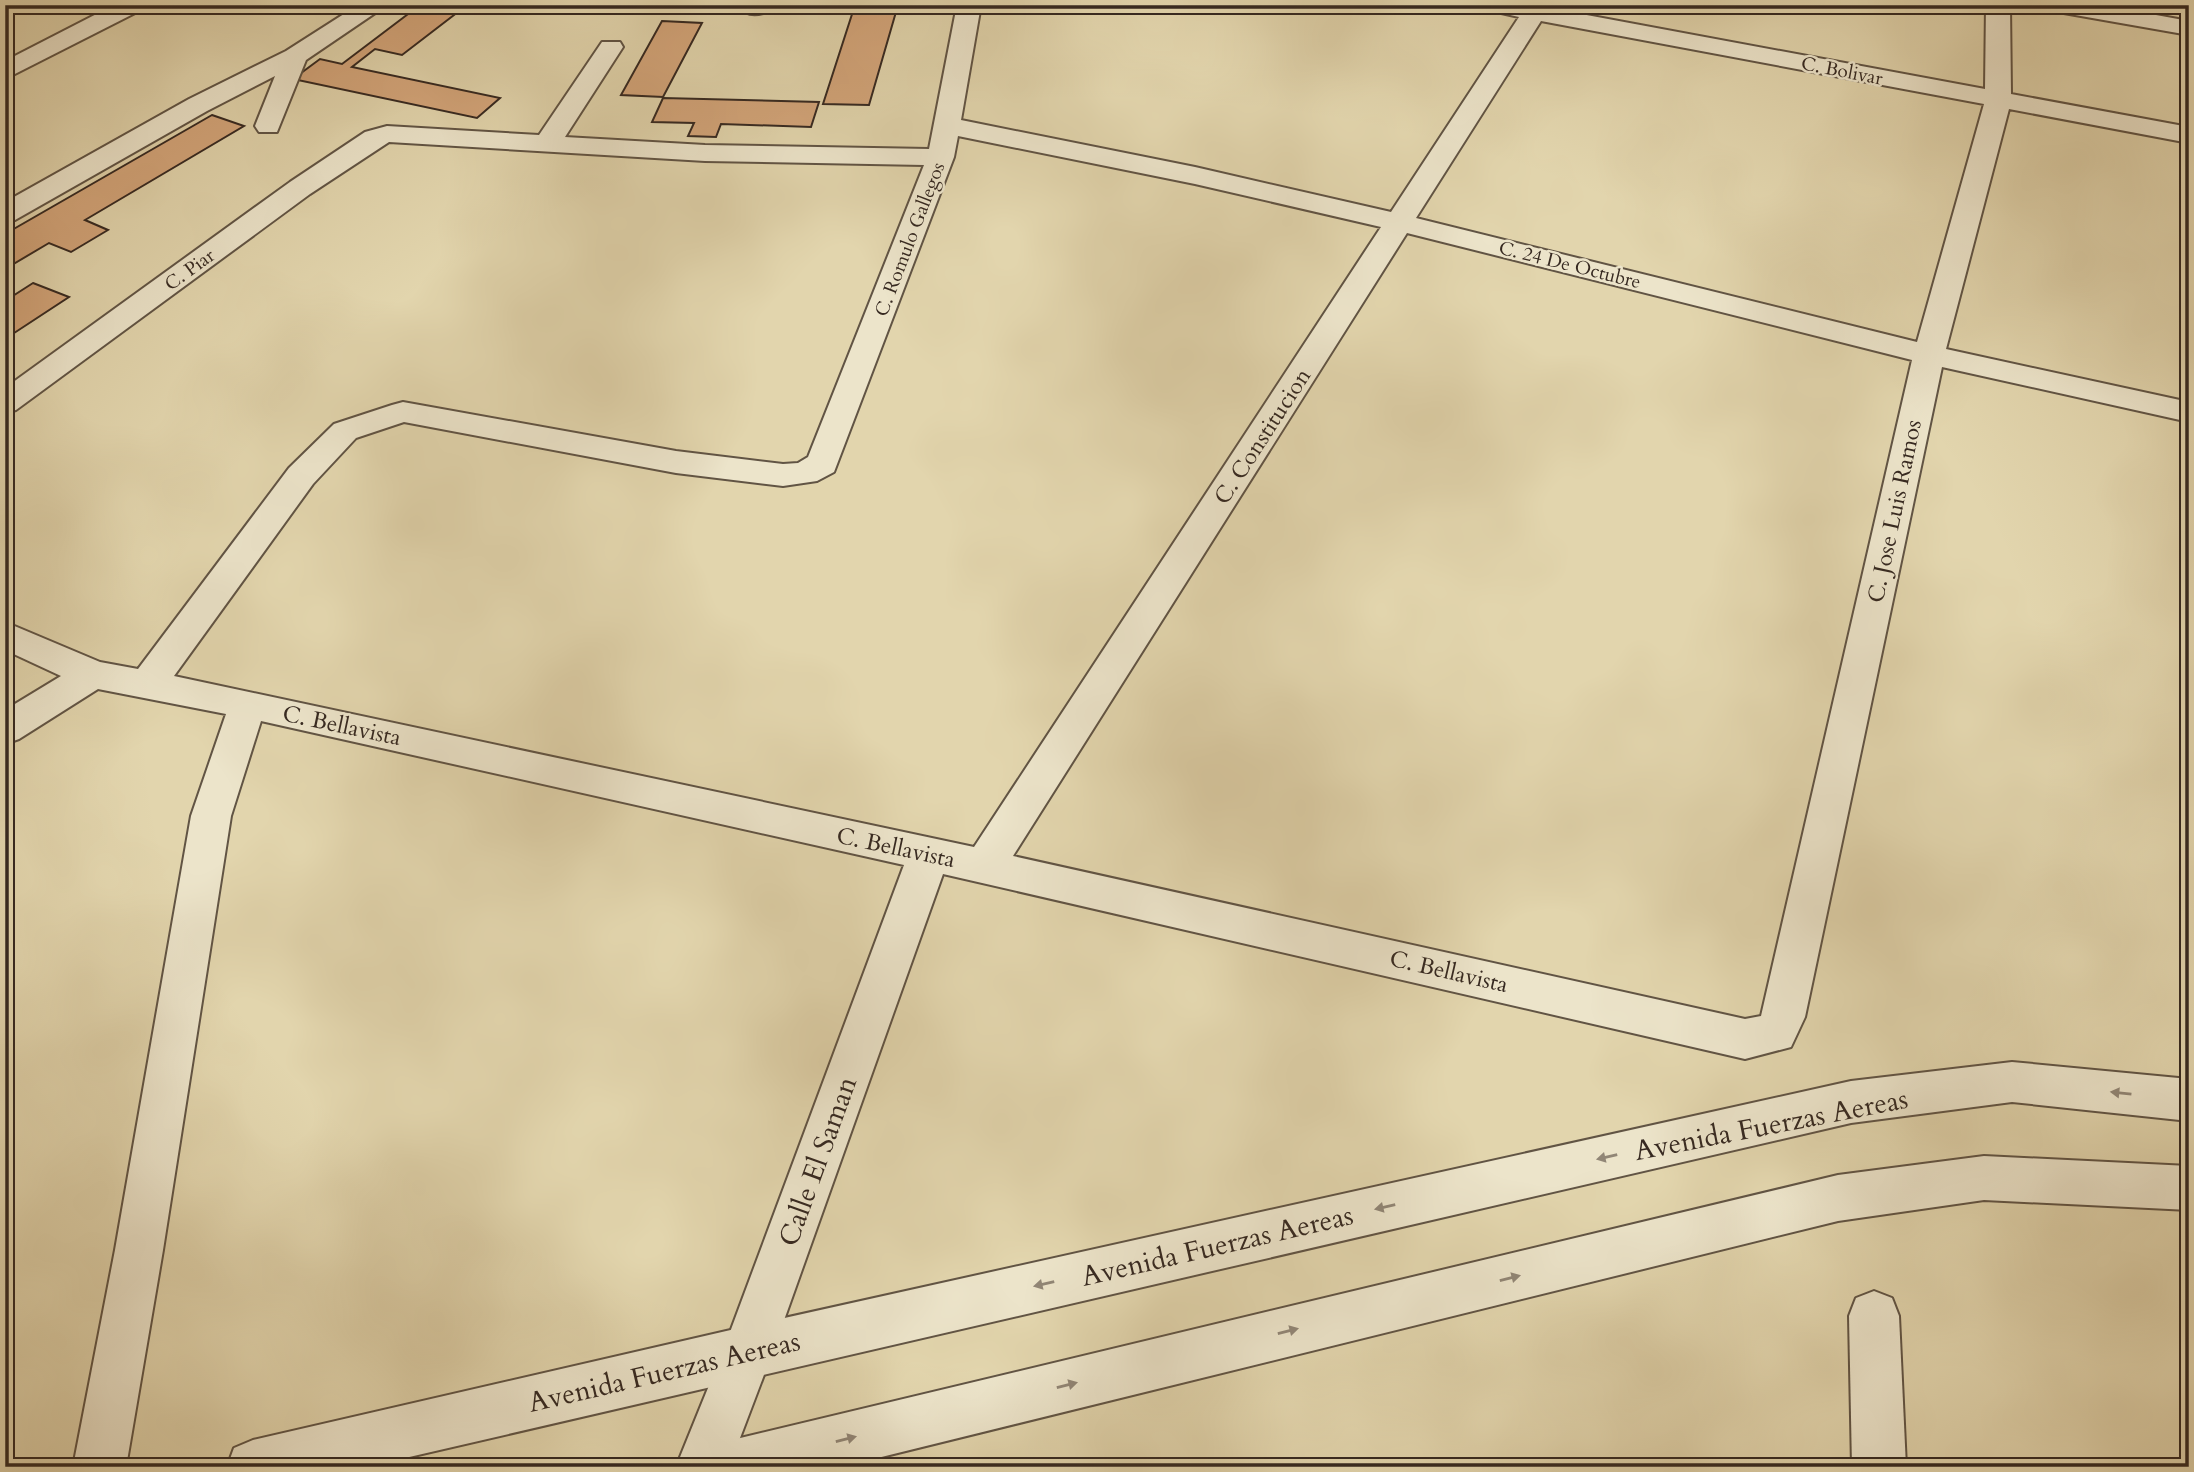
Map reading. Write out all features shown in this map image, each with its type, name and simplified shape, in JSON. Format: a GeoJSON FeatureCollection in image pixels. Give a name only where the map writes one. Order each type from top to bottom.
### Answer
{"type":"FeatureCollection","features":[{"type":"Feature","properties":{"kind":"street"},"geometry":{"type":"LineString","coordinates":[[5,71],[133,5]]}},
{"type":"Feature","properties":{"kind":"street"},"geometry":{"type":"LineString","coordinates":[[5,214],[198,105],[295,56],[374,5]]}},
{"type":"Feature","properties":{"kind":"street","name":"C. Romulo Gallegos"},"geometry":{"type":"LineString","coordinates":[[148,683],[301,475],[345,431],[373,420],[404,412],[676,462],[783,475],[805,473],[822,464],[941,157],[949,125],[968,5]]}},
{"type":"Feature","properties":{"kind":"street","name":"C. Bolivar"},"geometry":{"type":"LineString","coordinates":[[1496,5],[1536,9],[2189,135]]}},
{"type":"Feature","properties":{"kind":"street","name":"C. Jose Luis Ramos"},"geometry":{"type":"LineString","coordinates":[[1783,1017],[1929,354],[1998,100],[1998,5]]}},
{"type":"Feature","properties":{"kind":"street"},"geometry":{"type":"LineString","coordinates":[[2058,5],[2189,28]]}},
{"type":"Feature","properties":{"kind":"street","name":"C. Constitucion"},"geometry":{"type":"LineString","coordinates":[[984,866],[1536,9]]}},
{"type":"Feature","properties":{"kind":"street"},"geometry":{"type":"LineString","coordinates":[[547,145],[611,47]]}},
{"type":"Feature","properties":{"kind":"street"},"geometry":{"type":"LineString","coordinates":[[268,126],[295,56]]}},
{"type":"Feature","properties":{"kind":"street","name":"C. 24 De Octubre"},"geometry":{"type":"LineString","coordinates":[[949,125],[1114,155],[1401,222],[1929,354],[2189,412]]}},
{"type":"Feature","properties":{"kind":"street","name":"C. Piar"},"geometry":{"type":"LineString","coordinates":[[5,404],[300,188],[374,138],[387,134],[547,145]]}},
{"type":"Feature","properties":{"kind":"street"},"geometry":{"type":"LineString","coordinates":[[547,145],[705,153],[941,157]]}},
{"type":"Feature","properties":{"kind":"street","name":"C. Bellavista"},"geometry":{"type":"LineString","coordinates":[[5,635],[93,674],[248,704],[984,866],[1745,1039],[1775,1033],[1783,1017]]}},
{"type":"Feature","properties":{"kind":"street"},"geometry":{"type":"LineString","coordinates":[[5,729],[93,674]]}},
{"type":"Feature","properties":{"kind":"street"},"geometry":{"type":"LineString","coordinates":[[99,1467],[139,1250],[211,816],[248,704]]}},
{"type":"Feature","properties":{"kind":"street","name":"Calle El Saman"},"geometry":{"type":"LineString","coordinates":[[702,1467],[748,1351],[929,854]]}},
{"type":"Feature","properties":{"kind":"street","name":"Avenida Fuerzas Aereas"},"geometry":{"type":"LineString","coordinates":[[253,1467],[748,1351],[1851,1102],[2012,1082],[2189,1100]]}},
{"type":"Feature","properties":{"kind":"street"},"geometry":{"type":"LineString","coordinates":[[732,1467],[1838,1198],[1984,1178],[2189,1188]]}},
{"type":"Feature","properties":{"kind":"street"},"geometry":{"type":"LineString","coordinates":[[1874,1316],[1880,1467]]}},
{"type":"Feature","properties":{"kind":"building"},"geometry":{"type":"Polygon","coordinates":[[[420,5],[467,5],[402,55],[375,49],[352,67],[500,98],[477,118],[293,79],[320,59],[342,64],[420,5]]]}},
{"type":"Feature","properties":{"kind":"building"},"geometry":{"type":"Polygon","coordinates":[[[640,5],[677,5],[674,12],[637,10],[640,5]]]}},
{"type":"Feature","properties":{"kind":"building"},"geometry":{"type":"Polygon","coordinates":[[[855,5],[898,5],[869,105],[823,104],[855,5]]]}},
{"type":"Feature","properties":{"kind":"building"},"geometry":{"type":"Polygon","coordinates":[[[662,21],[702,23],[663,97],[621,95],[662,21]]]}},
{"type":"Feature","properties":{"kind":"building"},"geometry":{"type":"Polygon","coordinates":[[[663,98],[819,102],[811,127],[721,124],[716,137],[688,136],[694,123],[652,122],[663,98]]]}},
{"type":"Feature","properties":{"kind":"building"},"geometry":{"type":"Polygon","coordinates":[[[212,115],[244,126],[85,220],[108,230],[71,252],[49,243],[5,269],[5,234],[212,115]]]}},
{"type":"Feature","properties":{"kind":"building"},"geometry":{"type":"Polygon","coordinates":[[[33,283],[69,297],[5,339],[5,301],[33,283]]]}}]}
